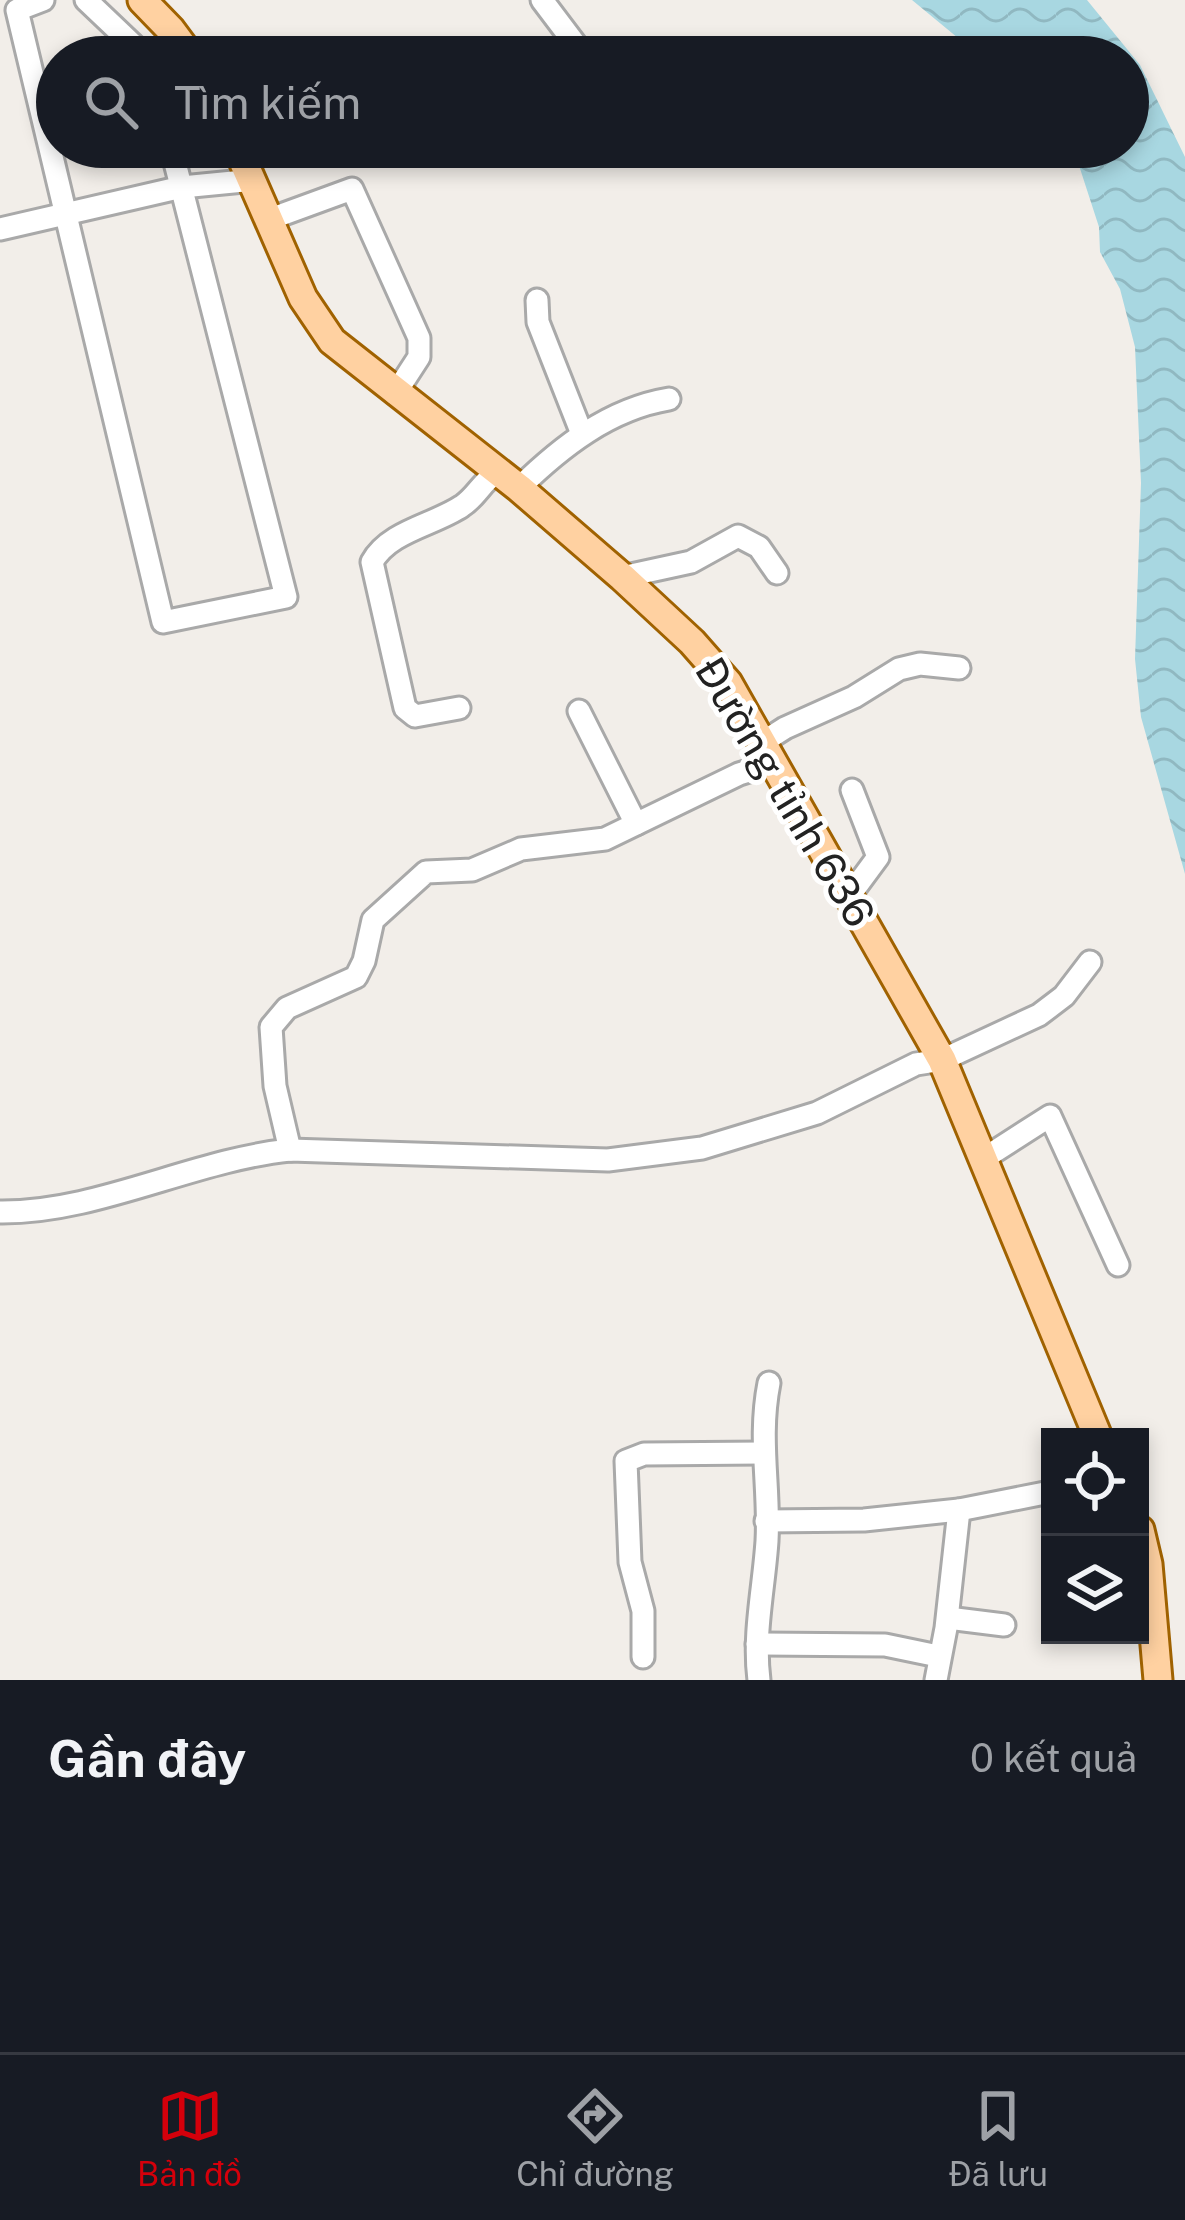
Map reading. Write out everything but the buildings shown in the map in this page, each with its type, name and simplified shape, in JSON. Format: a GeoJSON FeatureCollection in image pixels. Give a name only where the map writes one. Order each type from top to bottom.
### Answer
{"type":"FeatureCollection","features":[{"type":"Feature","properties":{"kind":"main road"},"geometry":{"type":"LineString","coordinates":[[152,3],[176,36]]}},
{"type":"Feature","properties":{"kind":"main road","name":"Đường tỉnh 636"},"geometry":{"type":"LineString","coordinates":[[248,168],[317,321],[332,341],[622,577],[709,660],[769,753],[943,1060],[1094,1428]]}},
{"type":"Feature","properties":{"kind":"main road"},"geometry":{"type":"LineString","coordinates":[[1141,1536],[1158,1680]]}},
{"type":"Feature","properties":{"kind":"street"},"geometry":{"type":"LineString","coordinates":[[36,92],[17,10],[43,0]]}},
{"type":"Feature","properties":{"kind":"street"},"geometry":{"type":"LineString","coordinates":[[86,0],[124,36]]}},
{"type":"Feature","properties":{"kind":"street"},"geometry":{"type":"LineString","coordinates":[[542,0],[569,36]]}},
{"type":"Feature","properties":{"kind":"street"},"geometry":{"type":"LineString","coordinates":[[53,168],[163,622],[286,597],[177,168]]}},
{"type":"Feature","properties":{"kind":"street"},"geometry":{"type":"LineString","coordinates":[[0,229],[182,187],[254,180]]}},
{"type":"Feature","properties":{"kind":"street"},"geometry":{"type":"LineString","coordinates":[[270,219],[352,189],[419,338],[419,357],[395,394]]}},
{"type":"Feature","properties":{"kind":"street"},"geometry":{"type":"LineString","coordinates":[[537,300],[538,322],[582,434]]}},
{"type":"Feature","properties":{"kind":"street"},"geometry":{"type":"LineString","coordinates":[[459,708],[416,716],[405,708],[372,562],[382,548],[464,506],[484,480],[507,480],[582,434],[668,400]]}},
{"type":"Feature","properties":{"kind":"street"},"geometry":{"type":"LineString","coordinates":[[622,577],[691,562],[738,536],[759,547],[777,573]]}},
{"type":"Feature","properties":{"kind":"street"},"geometry":{"type":"LineString","coordinates":[[290,1150],[275,1086],[272,1027],[287,1008],[356,977],[374,920],[411,883],[434,870],[472,870],[521,849],[605,839],[739,774],[899,669],[920,664],[959,668]]}},
{"type":"Feature","properties":{"kind":"street"},"geometry":{"type":"LineString","coordinates":[[579,711],[636,824]]}},
{"type":"Feature","properties":{"kind":"street"},"geometry":{"type":"LineString","coordinates":[[850,895],[878,857],[852,790]]}},
{"type":"Feature","properties":{"kind":"street"},"geometry":{"type":"LineString","coordinates":[[0,1212],[44,1210],[245,1157],[290,1150],[608,1160],[659,1156],[778,1127],[849,1100],[916,1064],[943,1060],[1039,1015],[1064,996],[1090,962]]}},
{"type":"Feature","properties":{"kind":"street"},"geometry":{"type":"LineString","coordinates":[[983,1159],[1050,1116],[1118,1265]]}},
{"type":"Feature","properties":{"kind":"street"},"geometry":{"type":"LineString","coordinates":[[759,1680],[766,1521],[761,1453],[769,1383]]}},
{"type":"Feature","properties":{"kind":"street"},"geometry":{"type":"LineString","coordinates":[[643,1657],[643,1611],[631,1562],[626,1461],[644,1454],[761,1453]]}},
{"type":"Feature","properties":{"kind":"street"},"geometry":{"type":"LineString","coordinates":[[766,1521],[828,1522],[959,1510],[1041,1494]]}},
{"type":"Feature","properties":{"kind":"street"},"geometry":{"type":"LineString","coordinates":[[936,1680],[959,1510]]}},
{"type":"Feature","properties":{"kind":"street"},"geometry":{"type":"LineString","coordinates":[[948,1618],[1004,1624]]}},
{"type":"Feature","properties":{"kind":"street"},"geometry":{"type":"LineString","coordinates":[[757,1644],[885,1645],[938,1656]]}},
{"type":"Feature","properties":{"kind":"water"},"geometry":{"type":"Polygon","coordinates":[[[912,0],[1087,0],[1116,36],[956,36],[912,0]]]}},
{"type":"Feature","properties":{"kind":"water"},"geometry":{"type":"Polygon","coordinates":[[[1149,83],[1185,157],[1185,874],[1141,717],[1135,659],[1141,483],[1135,347],[1120,289],[1100,252],[1099,227],[1080,168],[1149,168],[1149,83]]]}}]}
